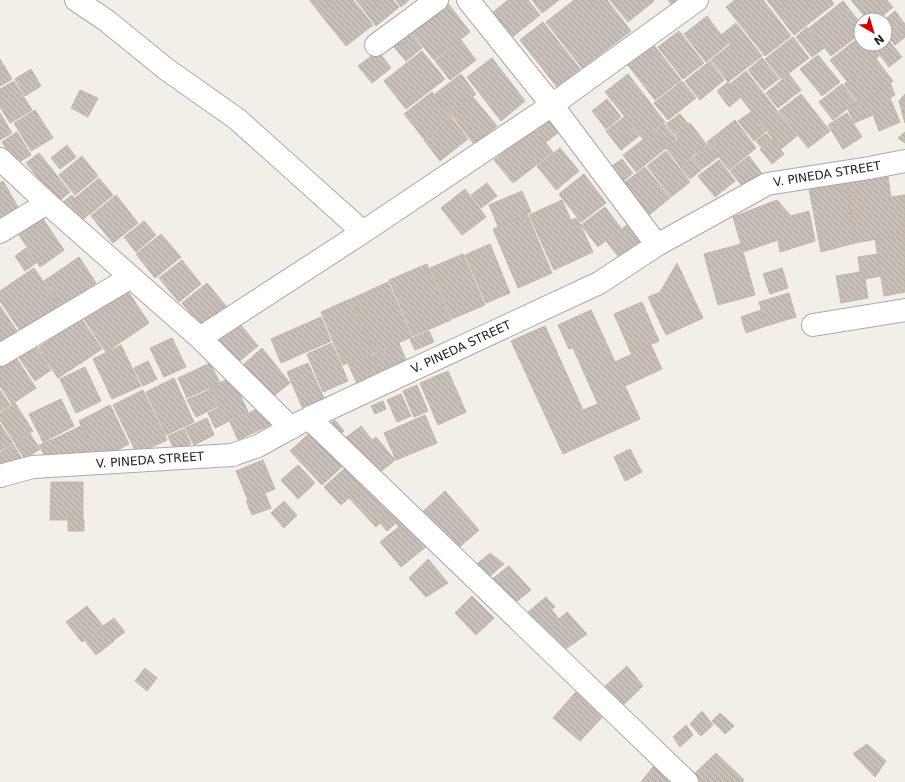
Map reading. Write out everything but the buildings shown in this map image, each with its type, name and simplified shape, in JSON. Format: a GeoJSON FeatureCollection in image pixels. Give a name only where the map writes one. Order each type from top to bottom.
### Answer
{"type":"FeatureCollection","features":[{"type":"Feature","properties":{"kind":"street"},"geometry":{"type":"LineString","coordinates":[[76,0],[107,21],[166,69],[237,119],[363,232]]}},
{"type":"Feature","properties":{"kind":"street"},"geometry":{"type":"LineString","coordinates":[[376,45],[437,0]]}},
{"type":"Feature","properties":{"kind":"street"},"geometry":{"type":"LineString","coordinates":[[468,0],[552,105],[657,245]]}},
{"type":"Feature","properties":{"kind":"street"},"geometry":{"type":"LineString","coordinates":[[200,338],[363,232],[552,105],[697,0]]}},
{"type":"Feature","properties":{"kind":"street"},"geometry":{"type":"LineString","coordinates":[[0,159],[47,203],[200,338],[300,423],[687,782]]}},
{"type":"Feature","properties":{"kind":"street","name":"V. PINEDA STREET"},"geometry":{"type":"LineString","coordinates":[[0,476],[33,467],[232,455],[258,446],[300,423],[599,283],[657,245],[767,184],[905,161]]}},
{"type":"Feature","properties":{"kind":"street"},"geometry":{"type":"LineString","coordinates":[[0,232],[47,203]]}},
{"type":"Feature","properties":{"kind":"street"},"geometry":{"type":"LineString","coordinates":[[0,356],[131,277]]}},
{"type":"Feature","properties":{"kind":"street"},"geometry":{"type":"LineString","coordinates":[[813,325],[905,310]]}}]}
